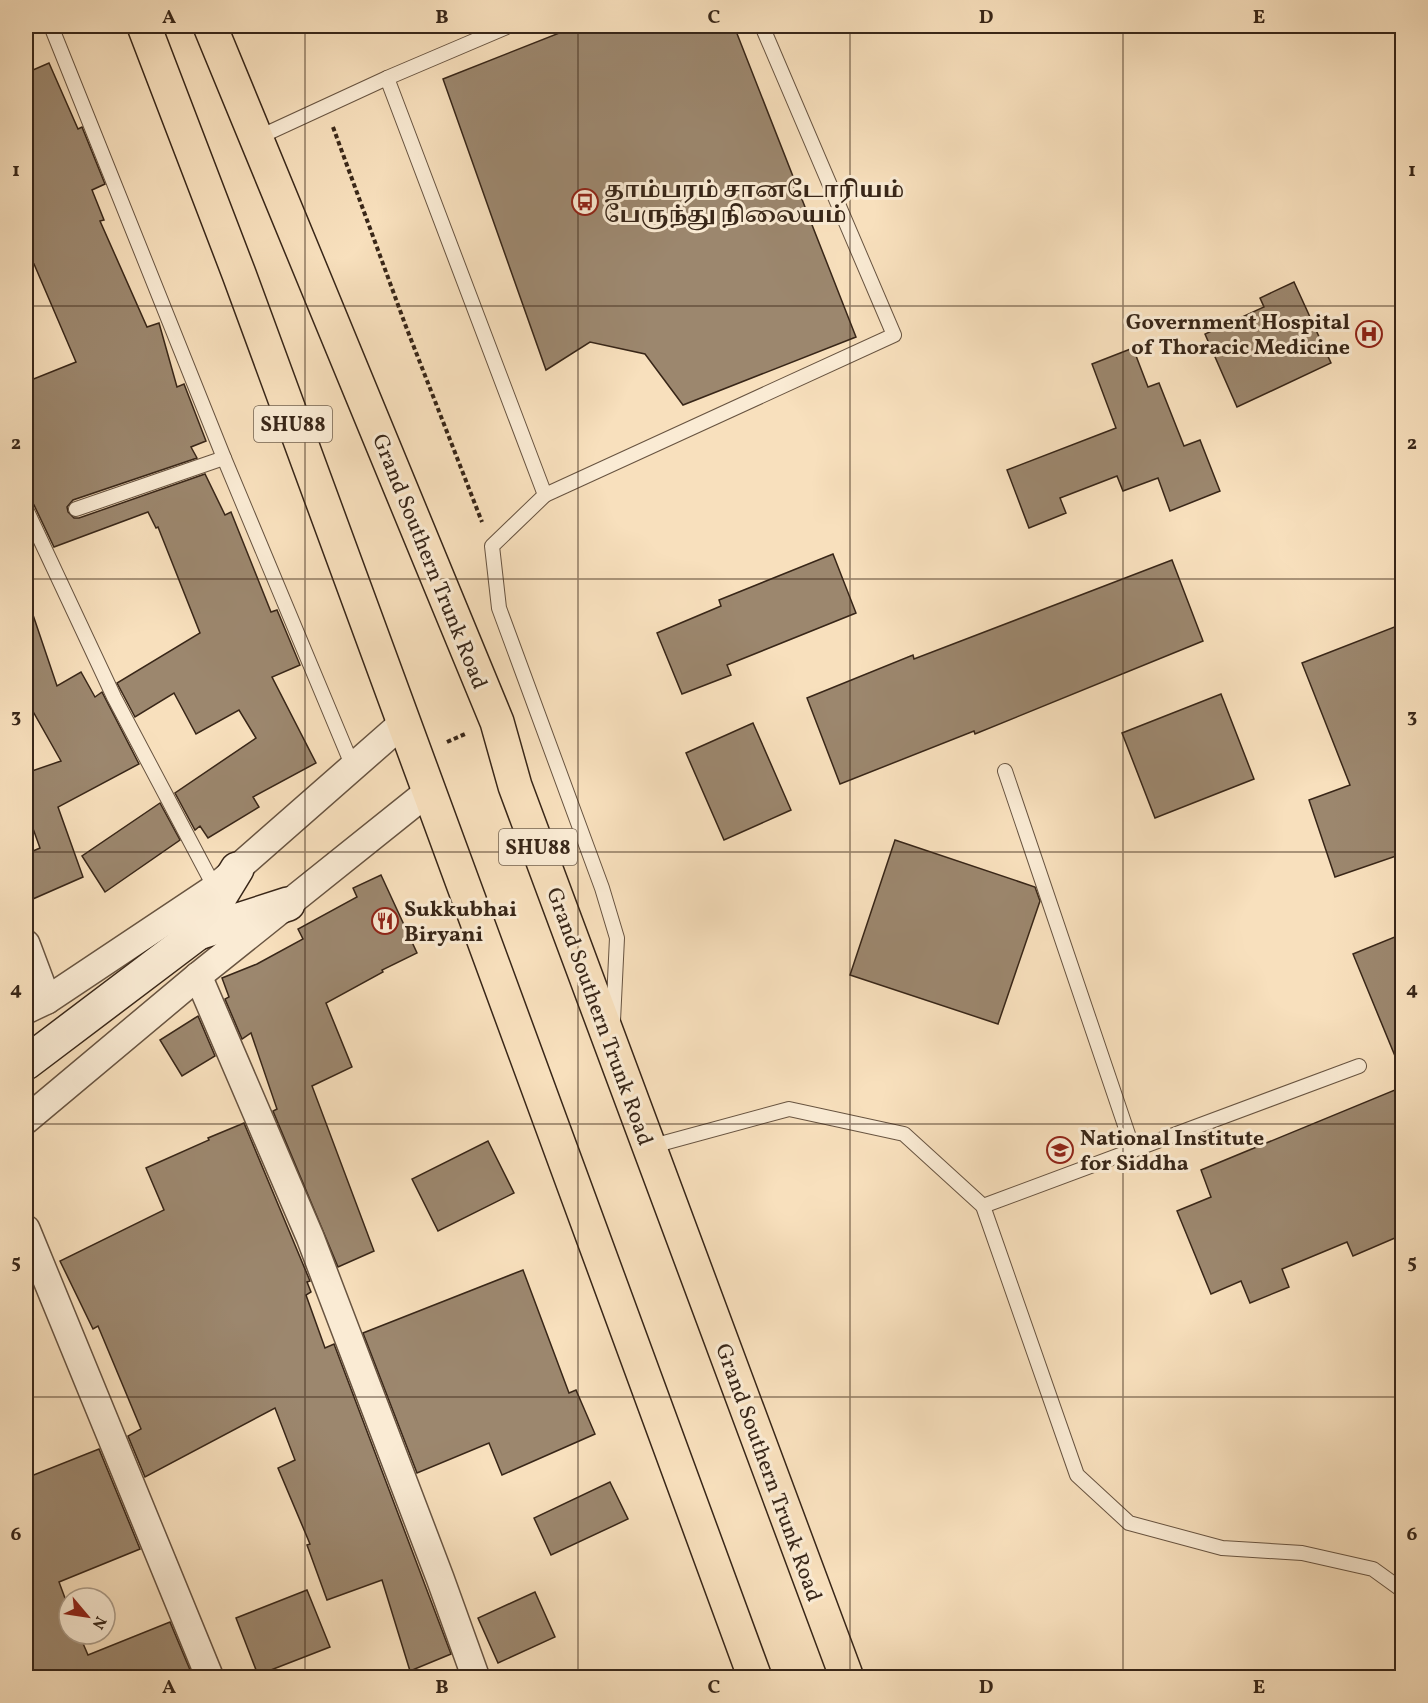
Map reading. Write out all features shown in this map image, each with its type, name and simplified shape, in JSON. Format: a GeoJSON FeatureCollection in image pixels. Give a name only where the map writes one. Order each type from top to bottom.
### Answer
{"type":"FeatureCollection","features":[{"type":"Feature","properties":{"kind":"main road","name":"SHU88"},"geometry":{"type":"LineString","coordinates":[[144,26],[243,285],[755,1677]]}},
{"type":"Feature","properties":{"kind":"main road","name":"Grand Southern Trunk Road"},"geometry":{"type":"LineString","coordinates":[[210,26],[496,722],[515,786],[847,1677]]}},
{"type":"Feature","properties":{"kind":"street"},"geometry":{"type":"LineString","coordinates":[[26,944],[36,1005],[226,878],[403,723]]}},
{"type":"Feature","properties":{"kind":"street"},"geometry":{"type":"LineString","coordinates":[[26,1120],[198,976],[429,791]]}},
{"type":"Feature","properties":{"kind":"street"},"geometry":{"type":"LineString","coordinates":[[198,933],[226,878]]}},
{"type":"Feature","properties":{"kind":"street"},"geometry":{"type":"LineString","coordinates":[[26,1063],[198,933],[288,904]]}},
{"type":"Feature","properties":{"kind":"street"},"geometry":{"type":"LineString","coordinates":[[198,976],[310,1237],[476,1677]]}},
{"type":"Feature","properties":{"kind":"street"},"geometry":{"type":"LineString","coordinates":[[26,1229],[210,1677]]}},
{"type":"Feature","properties":{"kind":"lane"},"geometry":{"type":"LineString","coordinates":[[51,26],[224,458],[353,767]]}},
{"type":"Feature","properties":{"kind":"lane"},"geometry":{"type":"LineString","coordinates":[[257,138],[387,78],[509,26]]}},
{"type":"Feature","properties":{"kind":"lane"},"geometry":{"type":"LineString","coordinates":[[612,1044],[617,938],[602,888],[499,608],[492,546],[545,495],[894,335],[762,26]]}},
{"type":"Feature","properties":{"kind":"lane"},"geometry":{"type":"LineString","coordinates":[[387,78],[545,495]]}},
{"type":"Feature","properties":{"kind":"lane"},"geometry":{"type":"LineString","coordinates":[[76,509],[224,458]]}},
{"type":"Feature","properties":{"kind":"lane"},"geometry":{"type":"LineString","coordinates":[[26,509],[114,697],[226,878]]}},
{"type":"Feature","properties":{"kind":"lane"},"geometry":{"type":"LineString","coordinates":[[1005,771],[1133,1149]]}},
{"type":"Feature","properties":{"kind":"lane"},"geometry":{"type":"LineString","coordinates":[[983,1206],[1359,1066]]}},
{"type":"Feature","properties":{"kind":"lane"},"geometry":{"type":"LineString","coordinates":[[649,1147],[789,1109],[904,1134],[983,1206],[1077,1475],[1130,1523],[1222,1548],[1302,1553],[1372,1569],[1402,1590]]}},
{"type":"Feature","properties":{"kind":"path"},"geometry":{"type":"LineString","coordinates":[[325,107],[405,324],[492,546]]}},
{"type":"Feature","properties":{"kind":"building"},"geometry":{"type":"Polygon","coordinates":[[[577,26],[734,26],[856,337],[683,405],[645,354],[590,342],[546,370],[443,79],[577,26]]]}},
{"type":"Feature","properties":{"kind":"building"},"geometry":{"type":"Polygon","coordinates":[[[49,63],[78,129],[82,127],[105,184],[92,190],[104,220],[100,221],[147,327],[159,323],[177,387],[184,384],[206,441],[191,447],[197,458],[73,500],[67,507],[68,512],[74,518],[79,518],[205,474],[225,515],[231,512],[271,612],[277,610],[300,665],[272,677],[316,763],[253,797],[259,807],[208,838],[200,826],[195,830],[175,793],[256,738],[239,710],[196,734],[174,693],[135,717],[117,683],[200,633],[158,527],[156,528],[148,512],[54,547],[34,505],[31,501],[26,500],[26,382],[76,362],[34,264],[26,268],[26,73],[49,63]]]}},
{"type":"Feature","properties":{"kind":"building"},"geometry":{"type":"Polygon","coordinates":[[[1294,282],[1331,363],[1237,407],[1205,334],[1264,307],[1260,298],[1294,282]]]}},
{"type":"Feature","properties":{"kind":"building"},"geometry":{"type":"Polygon","coordinates":[[[1133,348],[1148,387],[1159,383],[1184,446],[1200,440],[1220,491],[1170,511],[1158,478],[1123,491],[1117,476],[1060,498],[1066,513],[1029,528],[1007,470],[1116,428],[1092,364],[1133,348]]]}},
{"type":"Feature","properties":{"kind":"building"},"geometry":{"type":"Polygon","coordinates":[[[833,554],[856,613],[727,665],[731,675],[682,694],[657,633],[721,606],[719,600],[833,554]]]}},
{"type":"Feature","properties":{"kind":"building"},"geometry":{"type":"Polygon","coordinates":[[[1172,560],[1203,641],[975,734],[974,731],[840,784],[807,698],[913,655],[914,659],[1172,560]]]}},
{"type":"Feature","properties":{"kind":"building"},"geometry":{"type":"Polygon","coordinates":[[[30,606],[57,686],[81,672],[95,697],[102,692],[139,764],[58,807],[83,877],[26,902],[26,854],[40,848],[26,809],[26,773],[61,761],[26,699],[26,607],[30,606]]]}},
{"type":"Feature","properties":{"kind":"building"},"geometry":{"type":"Polygon","coordinates":[[[1402,624],[1402,854],[1335,877],[1309,800],[1350,785],[1302,663],[1402,624]]]}},
{"type":"Feature","properties":{"kind":"building"},"geometry":{"type":"Polygon","coordinates":[[[1221,694],[1254,779],[1155,818],[1122,733],[1221,694]]]}},
{"type":"Feature","properties":{"kind":"building"},"geometry":{"type":"Polygon","coordinates":[[[753,723],[791,810],[724,840],[686,753],[753,723]]]}},
{"type":"Feature","properties":{"kind":"building"},"geometry":{"type":"Polygon","coordinates":[[[160,803],[180,840],[105,892],[82,856],[160,803]]]}},
{"type":"Feature","properties":{"kind":"building"},"geometry":{"type":"Polygon","coordinates":[[[895,840],[1035,887],[1040,901],[998,1024],[850,975],[895,840]]]}},
{"type":"Feature","properties":{"kind":"building"},"geometry":{"type":"Polygon","coordinates":[[[381,875],[417,953],[382,970],[383,972],[326,1003],[352,1067],[312,1086],[374,1251],[338,1267],[273,1111],[277,1109],[251,1033],[242,1039],[225,999],[229,997],[222,978],[257,964],[303,939],[298,929],[357,897],[353,888],[381,875]]]}},
{"type":"Feature","properties":{"kind":"building"},"geometry":{"type":"Polygon","coordinates":[[[1402,934],[1402,1073],[1353,954],[1402,934]]]}},
{"type":"Feature","properties":{"kind":"building"},"geometry":{"type":"Polygon","coordinates":[[[198,1016],[215,1056],[182,1076],[160,1040],[198,1016]]]}},
{"type":"Feature","properties":{"kind":"building"},"geometry":{"type":"Polygon","coordinates":[[[1402,1087],[1402,1235],[1353,1256],[1347,1242],[1282,1269],[1289,1287],[1250,1303],[1241,1281],[1211,1294],[1177,1211],[1211,1197],[1201,1170],[1402,1087]]]}},
{"type":"Feature","properties":{"kind":"building"},"geometry":{"type":"Polygon","coordinates":[[[244,1123],[310,1281],[307,1282],[311,1292],[306,1295],[325,1348],[334,1344],[451,1654],[410,1671],[382,1580],[327,1600],[307,1545],[310,1544],[278,1468],[295,1460],[275,1408],[145,1477],[128,1436],[141,1429],[98,1326],[93,1329],[60,1261],[164,1210],[146,1168],[244,1123]]]}},
{"type":"Feature","properties":{"kind":"building"},"geometry":{"type":"Polygon","coordinates":[[[488,1141],[514,1193],[438,1231],[412,1179],[488,1141]]]}},
{"type":"Feature","properties":{"kind":"building"},"geometry":{"type":"Polygon","coordinates":[[[523,1270],[569,1393],[576,1390],[595,1434],[502,1475],[489,1443],[417,1473],[363,1333],[523,1270]]]}},
{"type":"Feature","properties":{"kind":"building"},"geometry":{"type":"Polygon","coordinates":[[[99,1449],[140,1549],[59,1582],[60,1586],[57,1586],[57,1646],[84,1646],[88,1655],[110,1646],[117,1646],[117,1643],[170,1622],[193,1677],[32,1677],[26,1661],[26,1478],[99,1449]]]}},
{"type":"Feature","properties":{"kind":"building"},"geometry":{"type":"Polygon","coordinates":[[[610,1482],[628,1519],[551,1555],[534,1518],[610,1482]]]}},
{"type":"Feature","properties":{"kind":"building"},"geometry":{"type":"Polygon","coordinates":[[[307,1590],[330,1647],[258,1675],[236,1618],[307,1590]]]}},
{"type":"Feature","properties":{"kind":"building"},"geometry":{"type":"Polygon","coordinates":[[[535,1592],[555,1637],[498,1663],[478,1618],[535,1592]]]}},
{"type":"Feature","properties":{"kind":"place","name":"தாம்பரம் சானடோரியம் பேருந்து நிலையம்"},"geometry":{"type":"Point","coordinates":[585,202]}},
{"type":"Feature","properties":{"kind":"place","name":"Government Hospital of Thoracic Medicine"},"geometry":{"type":"Point","coordinates":[1369,334]}},
{"type":"Feature","properties":{"kind":"place","name":"Sukkubhai Biryani"},"geometry":{"type":"Point","coordinates":[385,921]}},
{"type":"Feature","properties":{"kind":"place","name":"National Institute for Siddha"},"geometry":{"type":"Point","coordinates":[1060,1150]}}]}
